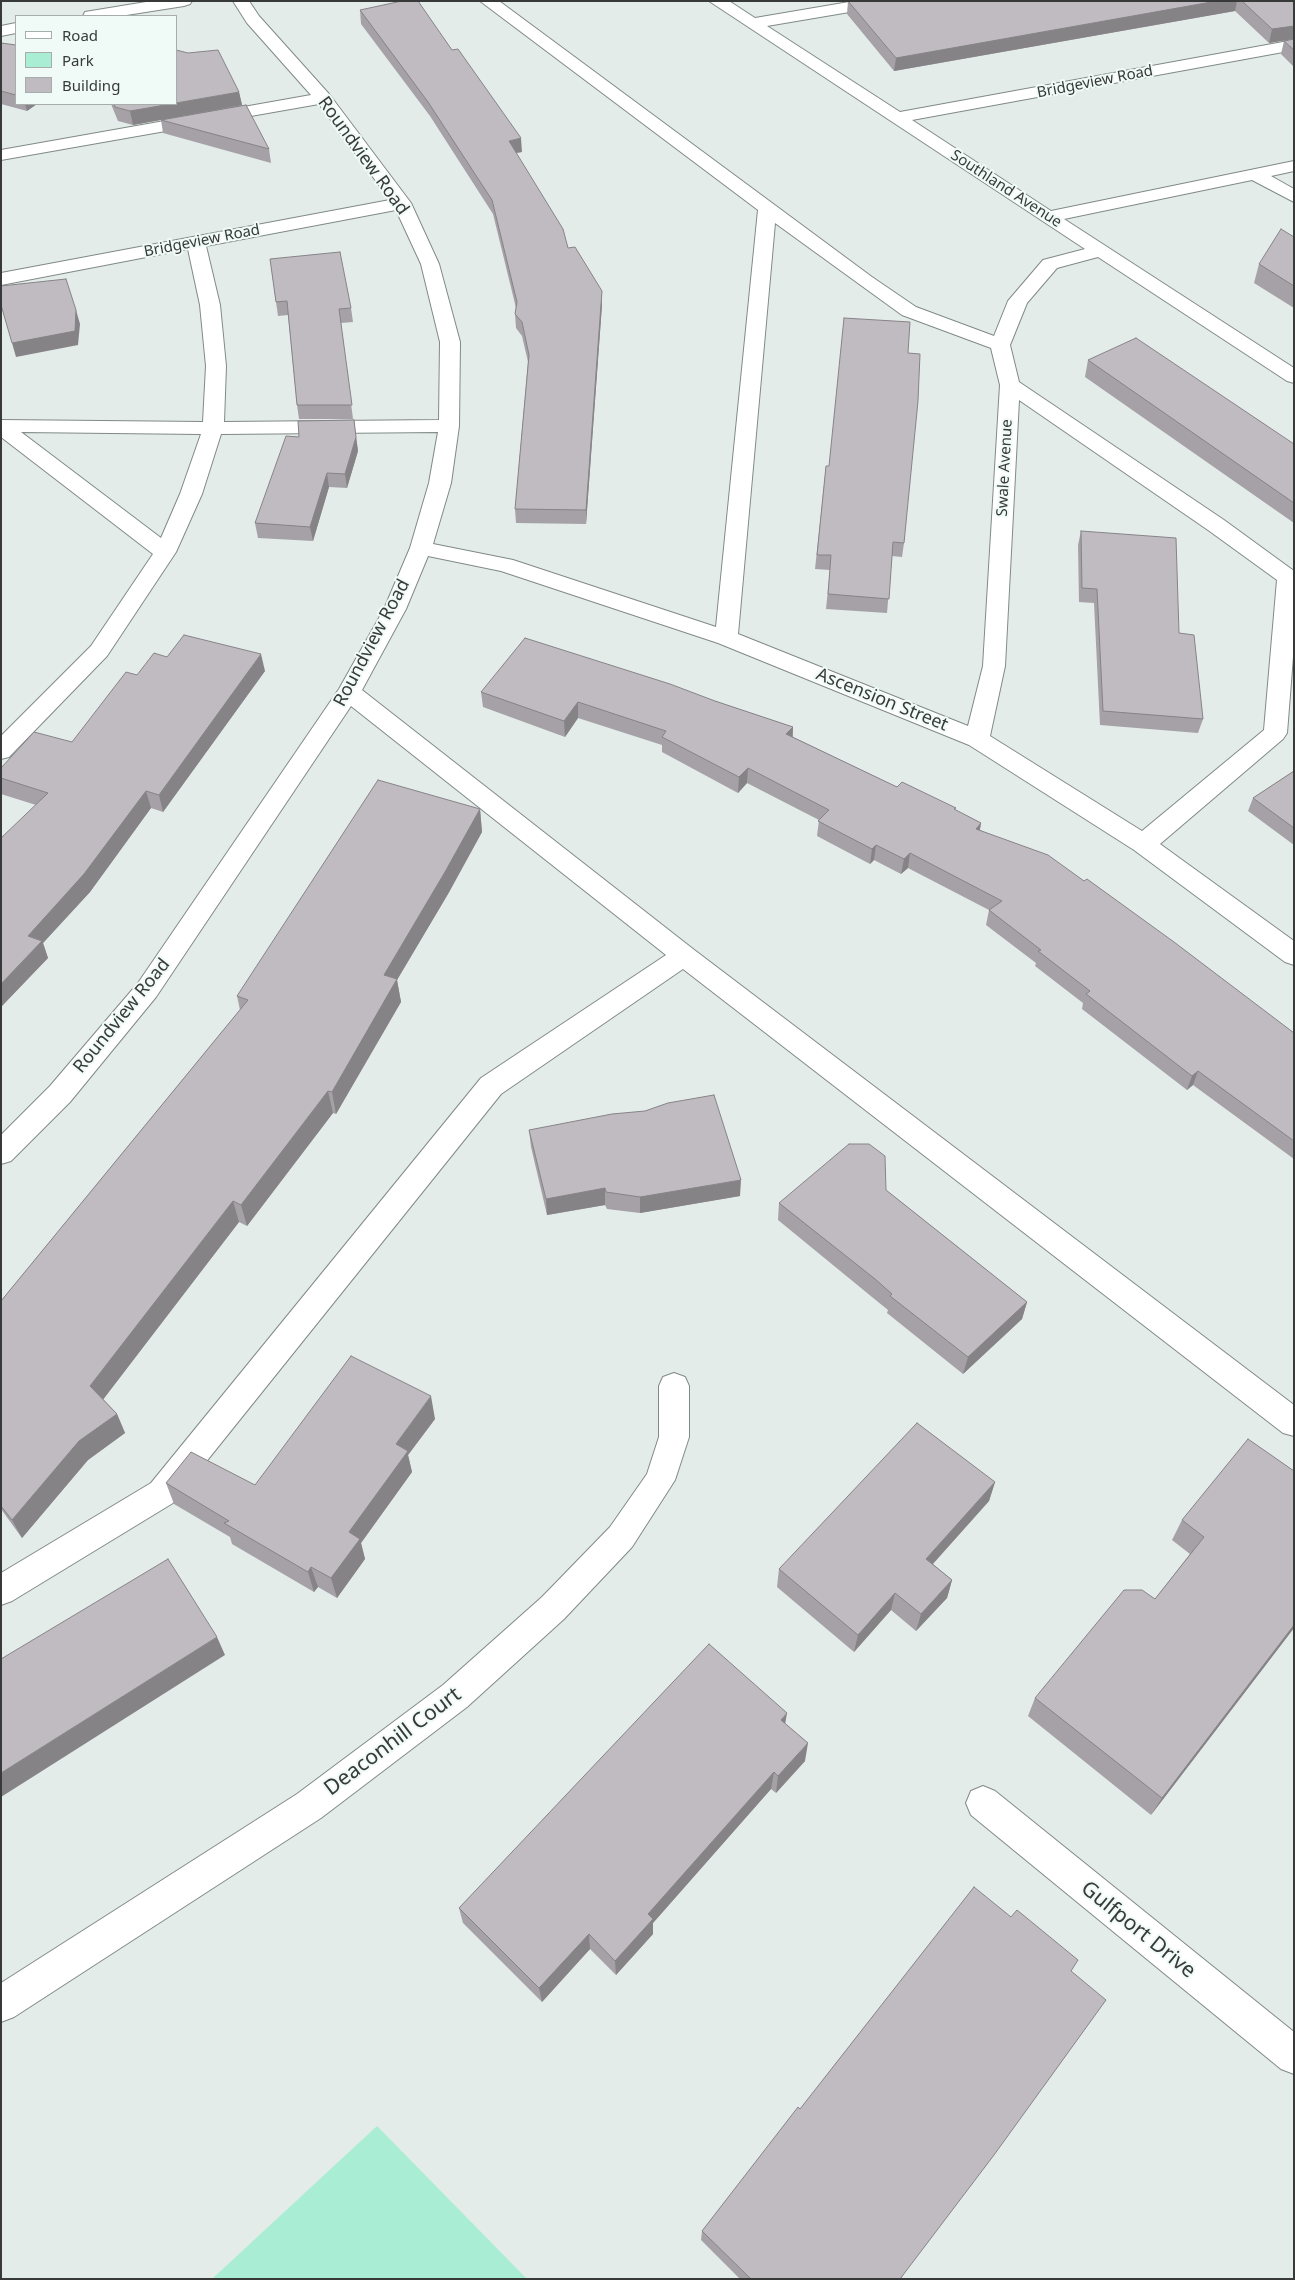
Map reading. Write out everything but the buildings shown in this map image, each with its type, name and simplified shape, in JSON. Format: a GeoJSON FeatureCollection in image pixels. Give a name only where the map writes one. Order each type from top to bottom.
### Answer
{"type":"FeatureCollection","features":[{"type":"Feature","properties":{"kind":"street"},"geometry":{"type":"LineString","coordinates":[[97,15],[184,1]]}},
{"type":"Feature","properties":{"kind":"street","name":"Roundview Road"},"geometry":{"type":"LineString","coordinates":[[1,1153],[60,1094],[147,990],[349,692],[395,610],[421,548],[440,483],[449,426],[450,342],[430,264],[402,203],[323,98],[253,19],[241,1]]}},
{"type":"Feature","properties":{"kind":"street"},"geometry":{"type":"LineString","coordinates":[[488,1],[865,282],[909,311],[945,326],[1000,345],[1018,301],[1050,264],[1101,251]]}},
{"type":"Feature","properties":{"kind":"street","name":"Southland Avenue"},"geometry":{"type":"LineString","coordinates":[[717,1],[1294,377]]}},
{"type":"Feature","properties":{"kind":"street"},"geometry":{"type":"LineString","coordinates":[[752,24],[885,1]]}},
{"type":"Feature","properties":{"kind":"street"},"geometry":{"type":"LineString","coordinates":[[1,31],[15,28]]}},
{"type":"Feature","properties":{"kind":"street","name":"Bridgeview Road"},"geometry":{"type":"LineString","coordinates":[[897,118],[1294,45]]}},
{"type":"Feature","properties":{"kind":"street"},"geometry":{"type":"LineString","coordinates":[[1,155],[323,98]]}},
{"type":"Feature","properties":{"kind":"street"},"geometry":{"type":"LineString","coordinates":[[1048,216],[1294,166]]}},
{"type":"Feature","properties":{"kind":"street"},"geometry":{"type":"LineString","coordinates":[[1255,174],[1294,198]]}},
{"type":"Feature","properties":{"kind":"street","name":"Bridgeview Road"},"geometry":{"type":"LineString","coordinates":[[1,279],[402,203]]}},
{"type":"Feature","properties":{"kind":"street"},"geometry":{"type":"LineString","coordinates":[[726,638],[767,209]]}},
{"type":"Feature","properties":{"kind":"street"},"geometry":{"type":"LineString","coordinates":[[1,751],[99,651],[165,552],[191,494],[212,428],[216,366],[210,305],[196,242]]}},
{"type":"Feature","properties":{"kind":"street","name":"Swale Avenue"},"geometry":{"type":"LineString","coordinates":[[977,739],[994,666],[1010,385],[1000,345]]}},
{"type":"Feature","properties":{"kind":"street"},"geometry":{"type":"LineString","coordinates":[[1010,385],[1216,525],[1291,579],[1275,733],[1143,844]]}},
{"type":"Feature","properties":{"kind":"street"},"geometry":{"type":"LineString","coordinates":[[1,427],[449,426]]}},
{"type":"Feature","properties":{"kind":"street"},"geometry":{"type":"LineString","coordinates":[[1,427],[165,552]]}},
{"type":"Feature","properties":{"kind":"street","name":"Ascension Street"},"geometry":{"type":"LineString","coordinates":[[421,548],[505,565],[726,638],[977,739],[1143,844],[1294,955]]}},
{"type":"Feature","properties":{"kind":"street"},"geometry":{"type":"LineString","coordinates":[[349,692],[684,956],[1294,1423]]}},
{"type":"Feature","properties":{"kind":"street"},"geometry":{"type":"LineString","coordinates":[[1,1590],[162,1494],[491,1086],[684,956]]}},
{"type":"Feature","properties":{"kind":"street","name":"Deaconhill Court"},"geometry":{"type":"LineString","coordinates":[[1,2004],[309,1806],[455,1696],[553,1608],[620,1537],[660,1480],[674,1437],[674,1386]]}},
{"type":"Feature","properties":{"kind":"street","name":"Gulfport Drive"},"geometry":{"type":"LineString","coordinates":[[983,1803],[1294,2056]]}},
{"type":"Feature","properties":{"kind":"green space"},"geometry":{"type":"Polygon","coordinates":[[[377,2126],[527,2279],[212,2279],[377,2126]]]}}]}
